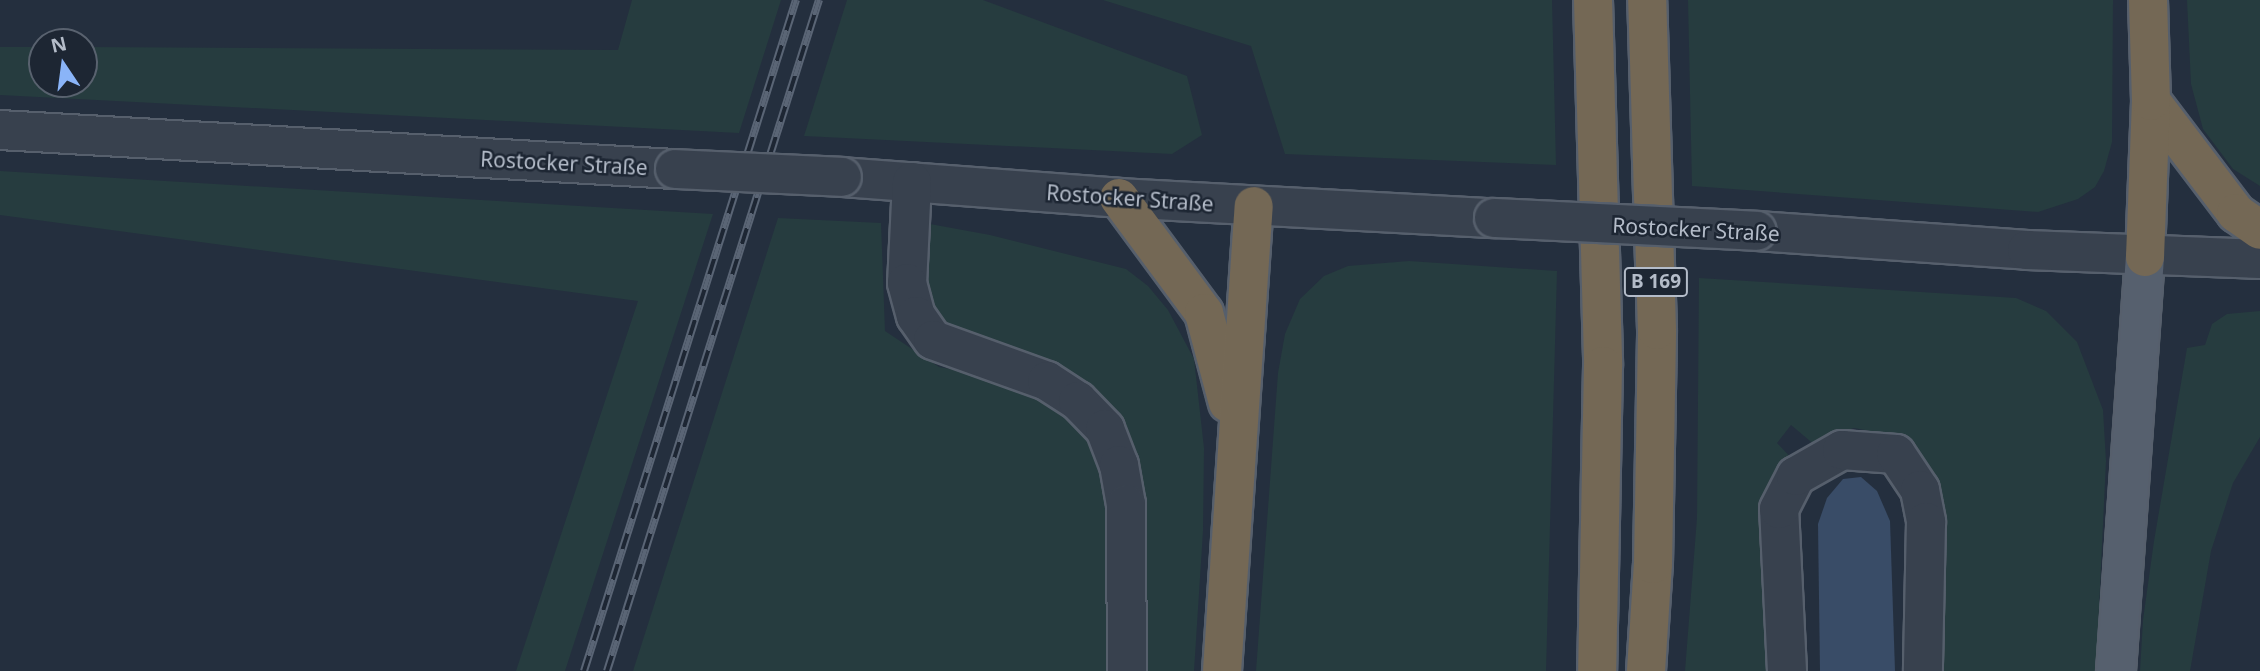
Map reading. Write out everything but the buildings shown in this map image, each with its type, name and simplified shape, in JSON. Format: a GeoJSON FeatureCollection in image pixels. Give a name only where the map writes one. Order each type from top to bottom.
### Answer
{"type":"FeatureCollection","features":[{"type":"Feature","properties":{"kind":"highway","name":"B 169"},"geometry":{"type":"LineString","coordinates":[[1593,0],[1603,366],[1596,668]]}},
{"type":"Feature","properties":{"kind":"highway","name":"B 169"},"geometry":{"type":"LineString","coordinates":[[1646,671],[1653,564],[1657,330],[1647,0]]}},
{"type":"Feature","properties":{"kind":"highway"},"geometry":{"type":"LineString","coordinates":[[2145,257],[2151,100],[2148,0]]}},
{"type":"Feature","properties":{"kind":"highway"},"geometry":{"type":"LineString","coordinates":[[2151,100],[2235,212],[2260,230]]}},
{"type":"Feature","properties":{"kind":"highway"},"geometry":{"type":"LineString","coordinates":[[1119,198],[1204,313],[1236,431]]}},
{"type":"Feature","properties":{"kind":"highway"},"geometry":{"type":"LineString","coordinates":[[1222,670],[1236,431],[1254,206]]}},
{"type":"Feature","properties":{"kind":"main road"},"geometry":{"type":"LineString","coordinates":[[2116,671],[2145,257]]}},
{"type":"Feature","properties":{"kind":"street","name":"Rostocker Straße"},"geometry":{"type":"LineString","coordinates":[[0,130],[842,177],[1254,206],[1757,231],[2145,257],[2260,259]]}},
{"type":"Feature","properties":{"kind":"street"},"geometry":{"type":"LineString","coordinates":[[912,183],[907,283],[916,316],[933,340],[1047,381],[1078,401],[1105,429],[1119,465],[1126,504],[1127,671]]}},
{"type":"Feature","properties":{"kind":"street"},"geometry":{"type":"LineString","coordinates":[[1787,671],[1779,509],[1796,476],[1842,450],[1896,454],[1920,489],[1926,522],[1923,671]]}},
{"type":"Feature","properties":{"kind":"green space"},"geometry":{"type":"Polygon","coordinates":[[[632,0],[781,0],[739,133],[58,98],[98,98],[98,47],[618,50],[632,0]]]}},
{"type":"Feature","properties":{"kind":"green space"},"geometry":{"type":"Polygon","coordinates":[[[847,0],[983,0],[1187,76],[1202,135],[1172,154],[804,136],[847,0]]]}},
{"type":"Feature","properties":{"kind":"green space"},"geometry":{"type":"Polygon","coordinates":[[[1103,0],[1552,0],[1556,165],[1285,154],[1251,46],[1103,0]]]}},
{"type":"Feature","properties":{"kind":"green space"},"geometry":{"type":"Polygon","coordinates":[[[1688,0],[2113,0],[2112,142],[2104,171],[2095,187],[2078,199],[2038,212],[1692,186],[1688,0]]]}},
{"type":"Feature","properties":{"kind":"green space"},"geometry":{"type":"Polygon","coordinates":[[[2187,0],[2260,0],[2260,186],[2233,169],[2203,129],[2191,84],[2187,0]]]}},
{"type":"Feature","properties":{"kind":"green space"},"geometry":{"type":"Polygon","coordinates":[[[0,47],[28,47],[28,96],[0,95],[0,47]]]}},
{"type":"Feature","properties":{"kind":"green space"},"geometry":{"type":"Polygon","coordinates":[[[0,171],[713,214],[565,671],[516,671],[638,301],[0,215],[0,171]]]}},
{"type":"Feature","properties":{"kind":"green space"},"geometry":{"type":"Polygon","coordinates":[[[778,218],[881,223],[885,331],[939,367],[1005,379],[1070,408],[1099,452],[1114,518],[1115,671],[633,671],[778,218]]]}},
{"type":"Feature","properties":{"kind":"green space"},"geometry":{"type":"Polygon","coordinates":[[[930,224],[990,235],[1126,269],[1148,286],[1168,310],[1194,359],[1204,448],[1203,531],[1194,671],[1139,671],[1136,469],[963,333],[948,325],[929,304],[925,289],[930,224]]]}},
{"type":"Feature","properties":{"kind":"green space"},"geometry":{"type":"Polygon","coordinates":[[[1409,261],[1557,271],[1546,671],[1256,671],[1278,373],[1285,334],[1300,299],[1324,276],[1348,266],[1409,261]]]}},
{"type":"Feature","properties":{"kind":"green space"},"geometry":{"type":"Polygon","coordinates":[[[1699,278],[2016,298],[2046,311],[2077,342],[2103,410],[2106,461],[2096,671],[1935,671],[1909,445],[1881,433],[1854,428],[1828,436],[1816,446],[1791,425],[1777,443],[1795,462],[1777,671],[1685,671],[1697,518],[1699,278]]]}},
{"type":"Feature","properties":{"kind":"green space"},"geometry":{"type":"Polygon","coordinates":[[[2260,311],[2260,437],[2233,483],[2211,551],[2190,671],[2140,671],[2143,620],[2154,541],[2187,348],[2205,345],[2212,324],[2227,314],[2260,311]]]}},
{"type":"Feature","properties":{"kind":"water"},"geometry":{"type":"Polygon","coordinates":[[[1861,477],[1877,491],[1890,521],[1895,671],[1820,671],[1818,524],[1827,498],[1843,479],[1861,477]]]}},
{"type":"Feature","properties":{"kind":"railway"},"geometry":{"type":"LineString","coordinates":[[584,671],[796,0]]}},
{"type":"Feature","properties":{"kind":"railway"},"geometry":{"type":"LineString","coordinates":[[607,671],[819,0]]}}]}
